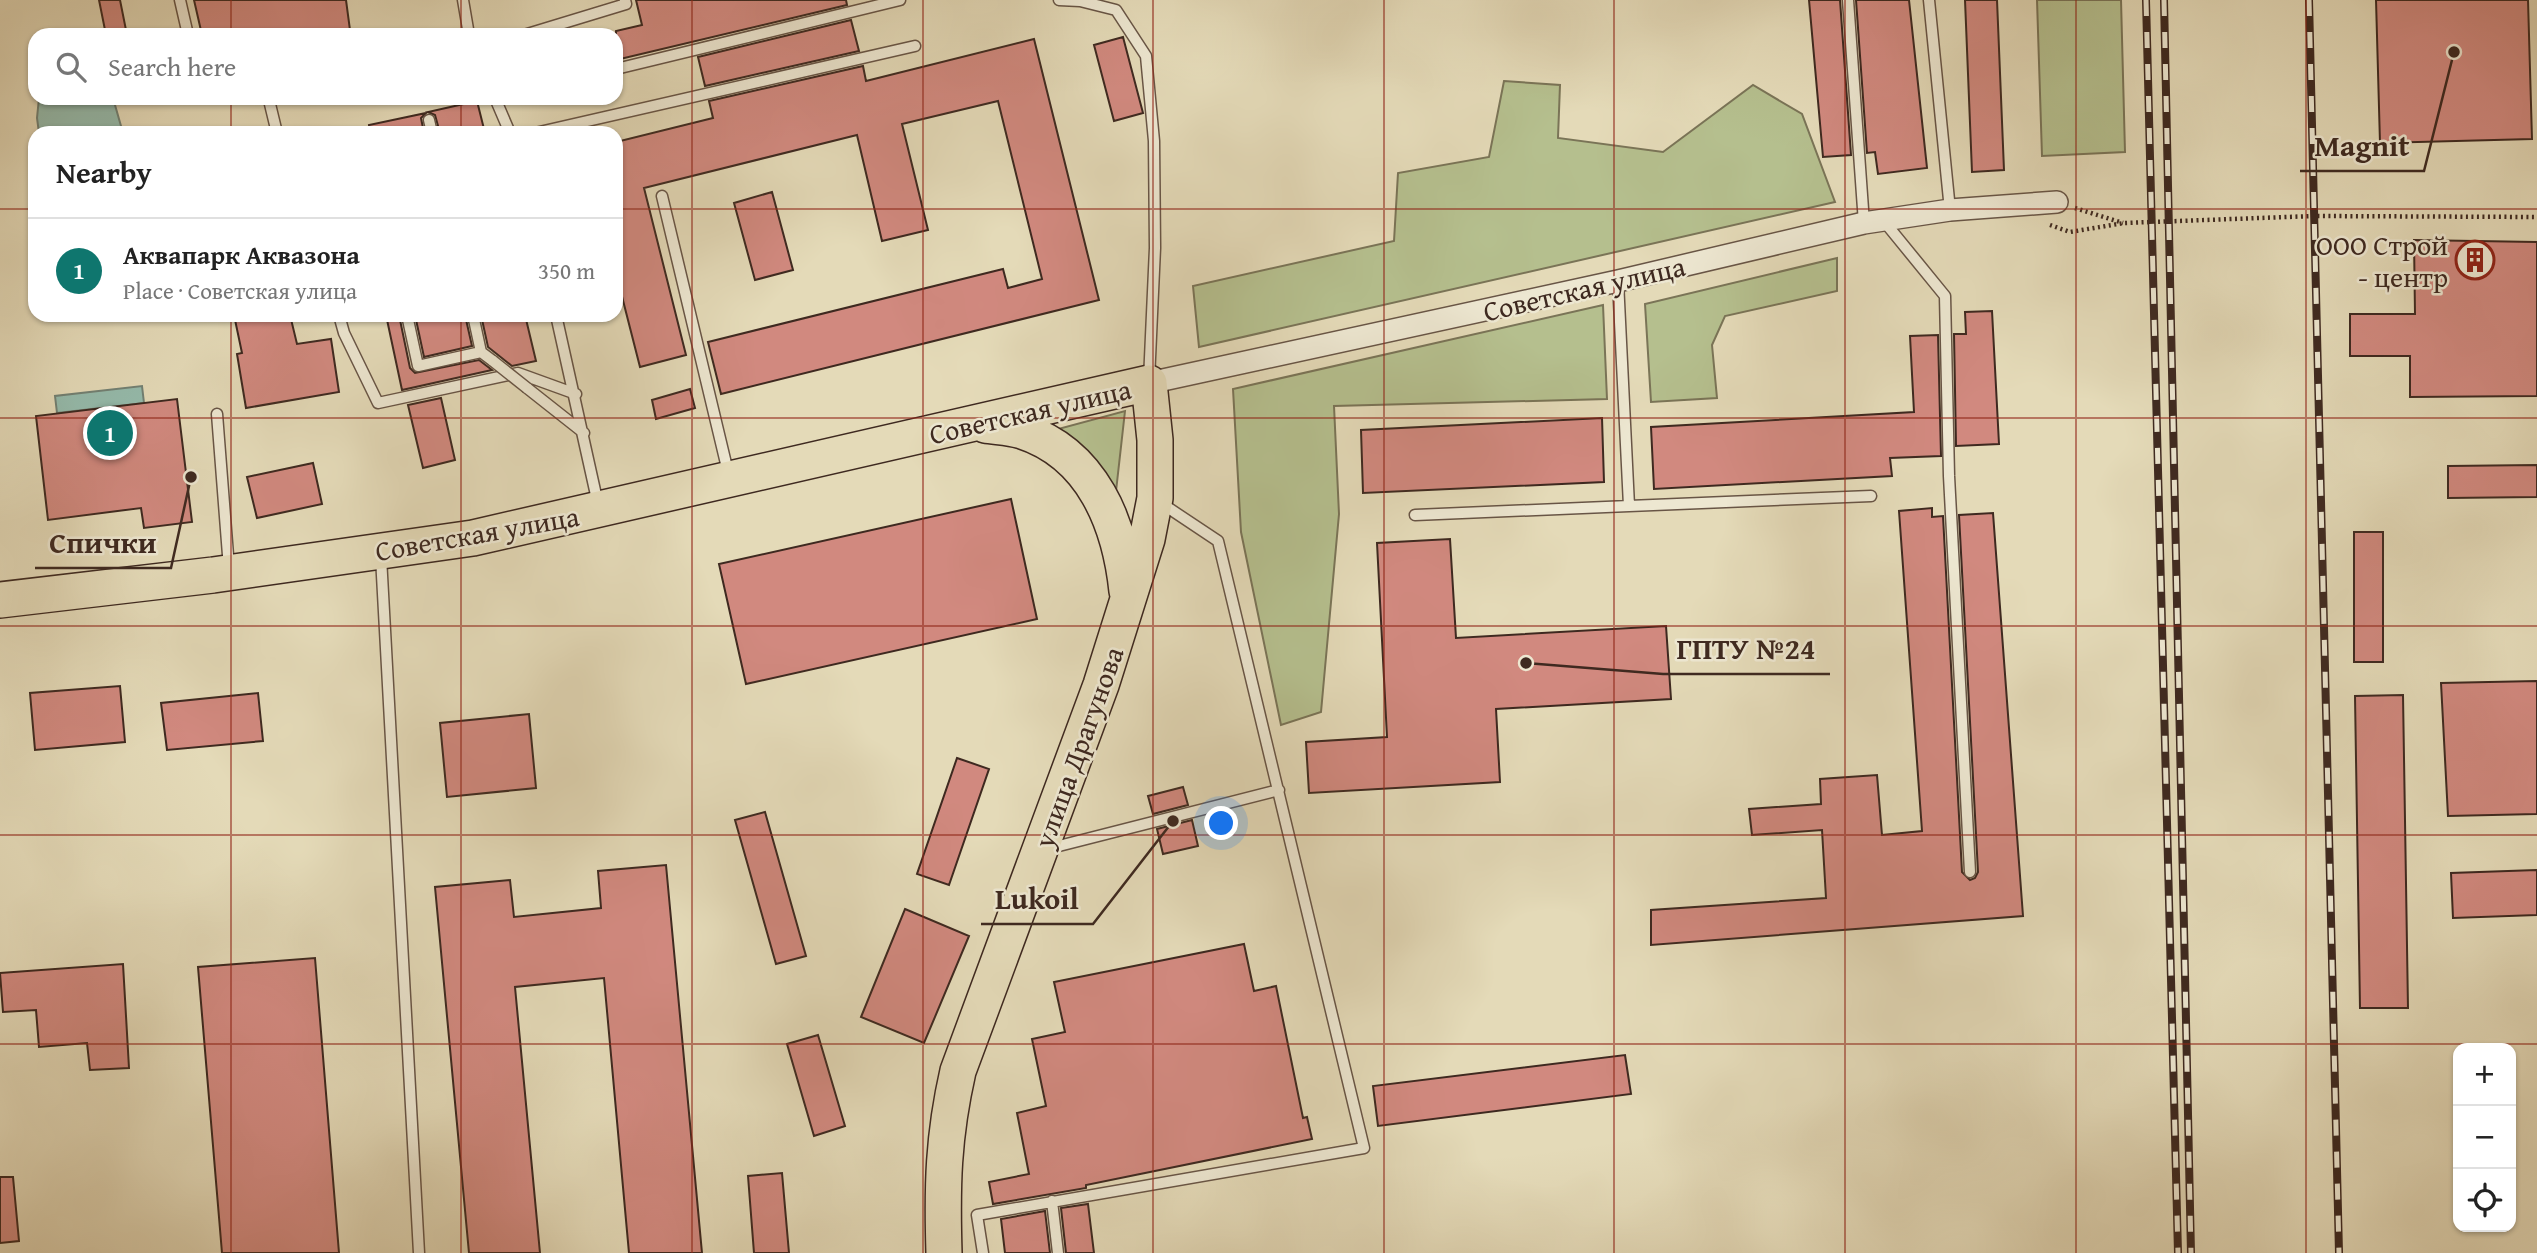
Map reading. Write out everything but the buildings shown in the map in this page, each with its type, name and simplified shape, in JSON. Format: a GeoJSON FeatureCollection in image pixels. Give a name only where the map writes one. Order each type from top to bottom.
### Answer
{"type":"FeatureCollection","features":[{"type":"Feature","properties":{"kind":"main road","name":"Советская улица"},"geometry":{"type":"LineString","coordinates":[[0,600],[92,583],[381,551],[473,538],[1149,383]]}},
{"type":"Feature","properties":{"kind":"main road","name":"улица Драгунова"},"geometry":{"type":"LineString","coordinates":[[944,1253],[944,1146],[958,1071],[1042,851],[1128,605],[1147,539],[1155,498],[1155,440],[1149,383]]}},
{"type":"Feature","properties":{"kind":"main road"},"geometry":{"type":"LineString","coordinates":[[977,423],[1023,431],[1057,450],[1088,476],[1112,517],[1123,555],[1128,605]]}},
{"type":"Feature","properties":{"kind":"street","name":"Советская улица"},"geometry":{"type":"LineString","coordinates":[[1149,383],[1874,222],[1950,210],[2057,202]]}},
{"type":"Feature","properties":{"kind":"lane"},"geometry":{"type":"LineString","coordinates":[[180,0],[186,28]]}},
{"type":"Feature","properties":{"kind":"lane"},"geometry":{"type":"LineString","coordinates":[[463,0],[468,28]]}},
{"type":"Feature","properties":{"kind":"lane"},"geometry":{"type":"LineString","coordinates":[[548,28],[626,5],[625,0]]}},
{"type":"Feature","properties":{"kind":"lane"},"geometry":{"type":"LineString","coordinates":[[623,67],[901,0]]}},
{"type":"Feature","properties":{"kind":"lane"},"geometry":{"type":"LineString","coordinates":[[1059,0],[1080,1],[1116,10],[1146,56],[1155,155],[1155,247],[1149,383]]}},
{"type":"Feature","properties":{"kind":"lane"},"geometry":{"type":"LineString","coordinates":[[1847,0],[1874,222],[1945,296],[1949,476],[1970,872]]}},
{"type":"Feature","properties":{"kind":"lane"},"geometry":{"type":"LineString","coordinates":[[1929,0],[1950,210]]}},
{"type":"Feature","properties":{"kind":"lane"},"geometry":{"type":"LineString","coordinates":[[566,126],[915,46]]}},
{"type":"Feature","properties":{"kind":"lane"},"geometry":{"type":"LineString","coordinates":[[270,105],[275,126]]}},
{"type":"Feature","properties":{"kind":"lane"},"geometry":{"type":"LineString","coordinates":[[498,105],[507,126]]}},
{"type":"Feature","properties":{"kind":"lane"},"geometry":{"type":"LineString","coordinates":[[429,120],[430,126]]}},
{"type":"Feature","properties":{"kind":"lane"},"geometry":{"type":"LineString","coordinates":[[662,196],[730,481]]}},
{"type":"Feature","properties":{"kind":"lane"},"geometry":{"type":"LineString","coordinates":[[1618,281],[1629,506]]}},
{"type":"Feature","properties":{"kind":"lane"},"geometry":{"type":"LineString","coordinates":[[341,322],[378,403],[518,373],[576,394]]}},
{"type":"Feature","properties":{"kind":"lane"},"geometry":{"type":"LineString","coordinates":[[409,322],[418,366],[481,352]]}},
{"type":"Feature","properties":{"kind":"lane"},"geometry":{"type":"LineString","coordinates":[[475,322],[481,352],[584,433]]}},
{"type":"Feature","properties":{"kind":"lane"},"geometry":{"type":"LineString","coordinates":[[558,322],[576,394],[599,510]]}},
{"type":"Feature","properties":{"kind":"lane"},"geometry":{"type":"LineString","coordinates":[[217,414],[218,570]]}},
{"type":"Feature","properties":{"kind":"lane"},"geometry":{"type":"LineString","coordinates":[[1415,515],[1871,496]]}},
{"type":"Feature","properties":{"kind":"lane"},"geometry":{"type":"LineString","coordinates":[[983,1253],[977,1214],[1364,1148],[1218,541],[1155,498]]}},
{"type":"Feature","properties":{"kind":"lane"},"geometry":{"type":"LineString","coordinates":[[381,551],[419,1253]]}},
{"type":"Feature","properties":{"kind":"lane"},"geometry":{"type":"LineString","coordinates":[[1042,851],[1279,790]]}},
{"type":"Feature","properties":{"kind":"lane"},"geometry":{"type":"LineString","coordinates":[[1052,1201],[1058,1253]]}},
{"type":"Feature","properties":{"kind":"path"},"geometry":{"type":"LineString","coordinates":[[2057,202],[2124,223]]}},
{"type":"Feature","properties":{"kind":"path"},"geometry":{"type":"LineString","coordinates":[[2048,224],[2070,232],[2124,223],[2314,216],[2537,217]]}},
{"type":"Feature","properties":{"kind":"shaded area"},"geometry":{"type":"Polygon","coordinates":[[[2037,0],[2121,0],[2125,152],[2042,156],[2037,0]]]}},
{"type":"Feature","properties":{"kind":"shaded area"},"geometry":{"type":"Polygon","coordinates":[[[1504,81],[1560,85],[1558,138],[1663,152],[1753,85],[1802,114],[1835,202],[1199,347],[1193,286],[1394,241],[1398,173],[1489,157],[1504,81]]]}},
{"type":"Feature","properties":{"kind":"shaded area"},"geometry":{"type":"Polygon","coordinates":[[[38,105],[115,105],[121,126],[38,126],[38,105]]]}},
{"type":"Feature","properties":{"kind":"shaded area"},"geometry":{"type":"Polygon","coordinates":[[[1837,258],[1837,291],[1725,316],[1712,345],[1717,398],[1651,402],[1645,304],[1837,258]]]}},
{"type":"Feature","properties":{"kind":"shaded area"},"geometry":{"type":"Polygon","coordinates":[[[1603,305],[1607,399],[1334,406],[1339,514],[1321,712],[1281,725],[1241,532],[1233,389],[1603,305]]]}},
{"type":"Feature","properties":{"kind":"shaded area"},"geometry":{"type":"Polygon","coordinates":[[[142,386],[144,403],[57,413],[55,396],[142,386]]]}},
{"type":"Feature","properties":{"kind":"shaded area"},"geometry":{"type":"Polygon","coordinates":[[[1125,411],[1114,509],[1047,432],[1125,411]]]}},
{"type":"Feature","properties":{"kind":"railway"},"geometry":{"type":"LineString","coordinates":[[2146,0],[2178,1253]]}},
{"type":"Feature","properties":{"kind":"railway"},"geometry":{"type":"LineString","coordinates":[[2164,0],[2191,1253]]}},
{"type":"Feature","properties":{"kind":"railway"},"geometry":{"type":"LineString","coordinates":[[2309,0],[2339,1253]]}},
{"type":"Feature","properties":{"kind":"place","name":"Magnit"},"geometry":{"type":"Point","coordinates":[2454,52]}},
{"type":"Feature","properties":{"kind":"place","name":"ООО Строй - центр"},"geometry":{"type":"Point","coordinates":[2475,260]}},
{"type":"Feature","properties":{"kind":"place","name":"Аквапарк Аквазона"},"geometry":{"type":"Point","coordinates":[110,433]}},
{"type":"Feature","properties":{"kind":"place","name":"Спички"},"geometry":{"type":"Point","coordinates":[191,477]}},
{"type":"Feature","properties":{"kind":"place","name":"ГПТУ №24"},"geometry":{"type":"Point","coordinates":[1526,663]}},
{"type":"Feature","properties":{"kind":"place","name":"Lukoil"},"geometry":{"type":"Point","coordinates":[1173,821]}}]}
